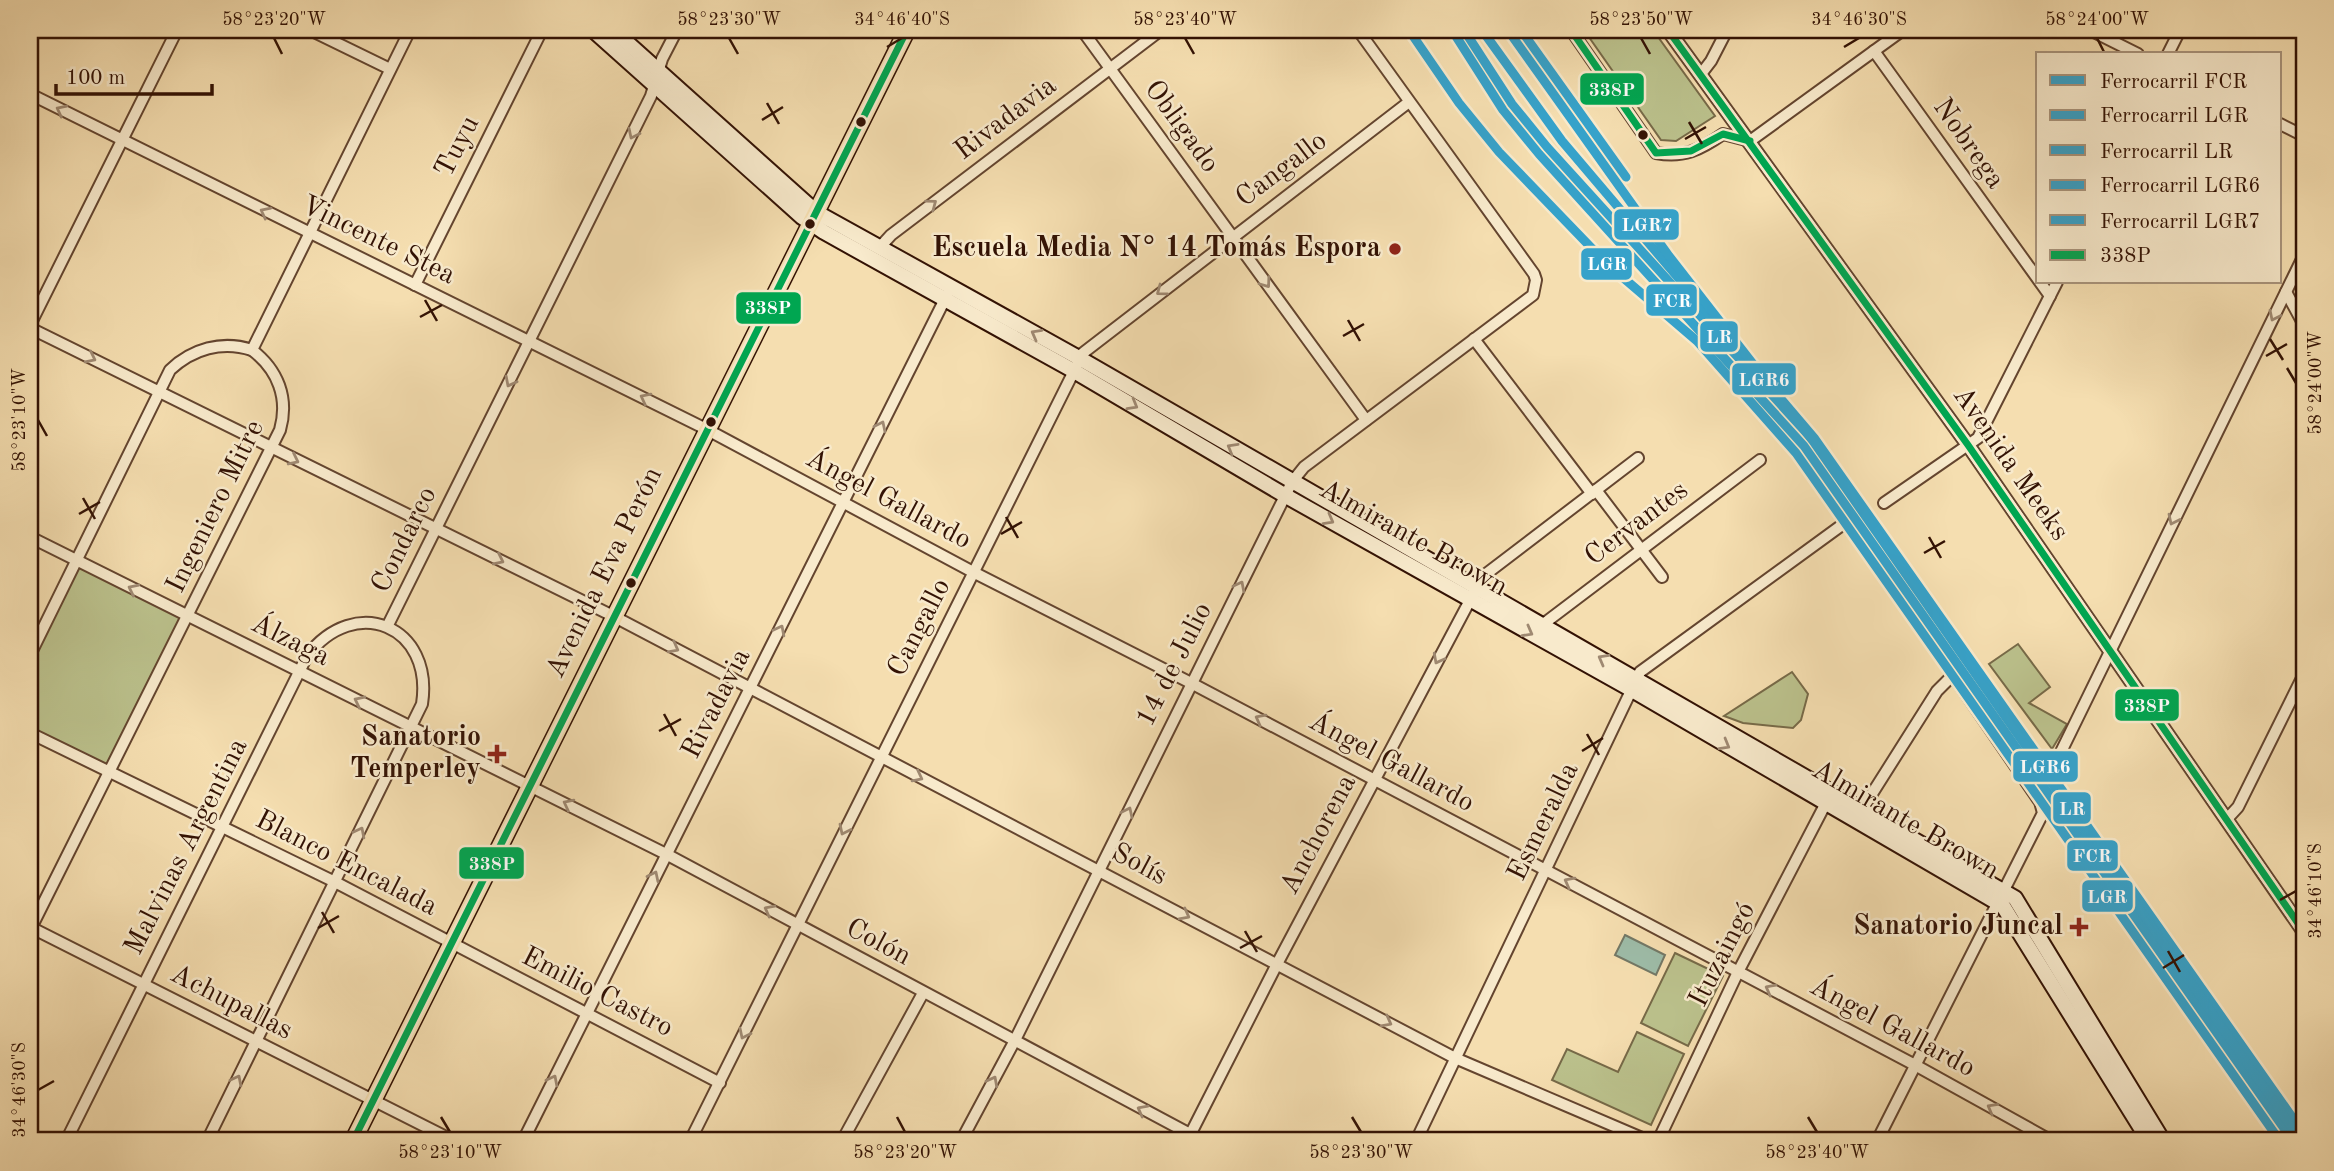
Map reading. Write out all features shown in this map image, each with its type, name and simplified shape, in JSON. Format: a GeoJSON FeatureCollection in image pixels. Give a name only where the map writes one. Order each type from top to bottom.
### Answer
{"type":"FeatureCollection","features":[{"type":"Feature","properties":{"kind":"main road","name":"Almirante Brown"},"geometry":{"type":"LineString","coordinates":[[593,30],[656,78],[813,217],[1292,482],[1473,593],[2001,896],[2019,902],[2163,1141]]}},
{"type":"Feature","properties":{"kind":"main road","name":"Almirante Brown"},"geometry":{"type":"LineString","coordinates":[[613,30],[656,78]]}},
{"type":"Feature","properties":{"kind":"main road","name":"Avenida Eva Perón"},"geometry":{"type":"LineString","coordinates":[[353,1141],[907,30]]}},
{"type":"Feature","properties":{"kind":"main road","name":"Almirante Brown"},"geometry":{"type":"LineString","coordinates":[[813,217],[880,247],[948,293]]}},
{"type":"Feature","properties":{"kind":"main road","name":"Almirante Brown"},"geometry":{"type":"LineString","coordinates":[[1077,365],[1286,496],[1473,593],[1542,625],[1634,684]]}},
{"type":"Feature","properties":{"kind":"main road","name":"Almirante Brown"},"geometry":{"type":"LineString","coordinates":[[1829,797],[1863,808],[2001,896],[2149,1141]]}},
{"type":"Feature","properties":{"kind":"street"},"geometry":{"type":"LineString","coordinates":[[30,326],[177,30]]}},
{"type":"Feature","properties":{"kind":"street"},"geometry":{"type":"LineString","coordinates":[[310,30],[390,69]]}},
{"type":"Feature","properties":{"kind":"street"},"geometry":{"type":"LineString","coordinates":[[30,655],[170,370],[190,355],[233,344],[252,350],[410,30]]}},
{"type":"Feature","properties":{"kind":"street","name":"Tuyu"},"geometry":{"type":"LineString","coordinates":[[415,285],[542,30]]}},
{"type":"Feature","properties":{"kind":"street","name":"Condarco"},"geometry":{"type":"LineString","coordinates":[[207,1141],[422,704],[422,668],[409,646],[388,625],[530,341],[677,30]]}},
{"type":"Feature","properties":{"kind":"street","name":"Obligado"},"geometry":{"type":"LineString","coordinates":[[1082,30],[1366,421]]}},
{"type":"Feature","properties":{"kind":"street","name":"Rivadavia"},"geometry":{"type":"LineString","coordinates":[[880,247],[891,235],[1161,30]]}},
{"type":"Feature","properties":{"kind":"street"},"geometry":{"type":"LineString","coordinates":[[1358,30],[1409,102]]}},
{"type":"Feature","properties":{"kind":"street"},"geometry":{"type":"LineString","coordinates":[[1572,30],[1656,153],[1677,157],[1702,149],[1723,134],[1751,141],[1903,30]]}},
{"type":"Feature","properties":{"kind":"street","name":"Avenida Meeks"},"geometry":{"type":"LineString","coordinates":[[1668,30],[1751,141],[1968,445],[2304,932]]}},
{"type":"Feature","properties":{"kind":"street"},"geometry":{"type":"LineString","coordinates":[[1701,74],[1727,30]]}},
{"type":"Feature","properties":{"kind":"street"},"geometry":{"type":"LineString","coordinates":[[2090,30],[2134,52]]}},
{"type":"Feature","properties":{"kind":"street"},"geometry":{"type":"LineString","coordinates":[[2169,52],[2180,30]]}},
{"type":"Feature","properties":{"kind":"street","name":"Nobrega"},"geometry":{"type":"LineString","coordinates":[[1874,51],[2036,277]]}},
{"type":"Feature","properties":{"kind":"street","name":"Vincente Stea"},"geometry":{"type":"LineString","coordinates":[[30,94],[706,429]]}},
{"type":"Feature","properties":{"kind":"street","name":"Cangallo"},"geometry":{"type":"LineString","coordinates":[[690,1141],[880,757],[1077,365],[1090,345],[1409,102]]}},
{"type":"Feature","properties":{"kind":"street","name":"14 de Julio"},"geometry":{"type":"LineString","coordinates":[[961,1141],[1014,1042],[1292,482],[1304,467],[1533,295],[1536,281],[1534,274],[1409,102]]}},
{"type":"Feature","properties":{"kind":"street"},"geometry":{"type":"LineString","coordinates":[[2282,125],[2304,136]]}},
{"type":"Feature","properties":{"kind":"street"},"geometry":{"type":"LineString","coordinates":[[2058,758],[2304,255]]}},
{"type":"Feature","properties":{"kind":"street","name":"Nobrega"},"geometry":{"type":"LineString","coordinates":[[2041,284],[2050,296]]}},
{"type":"Feature","properties":{"kind":"street"},"geometry":{"type":"LineString","coordinates":[[1884,503],[1968,445],[1983,431],[2056,284]]}},
{"type":"Feature","properties":{"kind":"street"},"geometry":{"type":"LineString","coordinates":[[2286,292],[2304,325]]}},
{"type":"Feature","properties":{"kind":"street","name":"Rivadavia"},"geometry":{"type":"LineString","coordinates":[[523,1141],[948,293]]}},
{"type":"Feature","properties":{"kind":"street","name":"Solís"},"geometry":{"type":"LineString","coordinates":[[30,326],[272,449],[613,616],[1455,1058],[1649,1141]]}},
{"type":"Feature","properties":{"kind":"street"},"geometry":{"type":"LineString","coordinates":[[1474,339],[1662,578]]}},
{"type":"Feature","properties":{"kind":"street","name":"Ingeniero Mitre"},"geometry":{"type":"LineString","coordinates":[[30,928],[272,449],[284,418],[283,396],[267,364],[252,350]]}},
{"type":"Feature","properties":{"kind":"street","name":"Ángel Gallardo"},"geometry":{"type":"LineString","coordinates":[[706,429],[974,572],[1547,870],[1915,1065],[2052,1141]]}},
{"type":"Feature","properties":{"kind":"street","name":"Anchorena"},"geometry":{"type":"LineString","coordinates":[[1189,1138],[1277,964],[1473,593],[1486,574],[1638,458]]}},
{"type":"Feature","properties":{"kind":"street","name":"Cervantes"},"geometry":{"type":"LineString","coordinates":[[1542,625],[1760,460]]}},
{"type":"Feature","properties":{"kind":"street","name":"Esmeralda"},"geometry":{"type":"LineString","coordinates":[[1416,1141],[1634,684],[1647,665],[1842,525]]}},
{"type":"Feature","properties":{"kind":"street","name":"Álzaga"},"geometry":{"type":"LineString","coordinates":[[30,537],[530,785]]}},
{"type":"Feature","properties":{"kind":"street","name":"Malvinas Argentina"},"geometry":{"type":"LineString","coordinates":[[66,1141],[299,672],[317,644],[340,628],[366,622],[388,625]]}},
{"type":"Feature","properties":{"kind":"street"},"geometry":{"type":"LineString","coordinates":[[2226,820],[2238,807],[2304,674]]}},
{"type":"Feature","properties":{"kind":"street"},"geometry":{"type":"LineString","coordinates":[[1863,808],[1937,691],[1950,678],[1958,681],[2042,807],[2043,818],[1877,1141]]}},
{"type":"Feature","properties":{"kind":"street","name":"Blanco Encalada"},"geometry":{"type":"LineString","coordinates":[[30,733],[335,882],[452,944]]}},
{"type":"Feature","properties":{"kind":"street","name":"Colón"},"geometry":{"type":"LineString","coordinates":[[530,785],[666,854],[1189,1138],[1203,1141]]}},
{"type":"Feature","properties":{"kind":"street","name":"Ituzaingó"},"geometry":{"type":"LineString","coordinates":[[1658,1141],[1738,972],[1829,797]]}},
{"type":"Feature","properties":{"kind":"street","name":"Achupallas"},"geometry":{"type":"LineString","coordinates":[[30,928],[454,1141]]}},
{"type":"Feature","properties":{"kind":"street","name":"Emilio Castro"},"geometry":{"type":"LineString","coordinates":[[452,944],[588,1012],[720,1083]]}},
{"type":"Feature","properties":{"kind":"street"},"geometry":{"type":"LineString","coordinates":[[842,1141],[923,993]]}},
{"type":"Feature","properties":{"kind":"green space"},"geometry":{"type":"Polygon","coordinates":[[[1584,30],[1653,30],[1715,116],[1676,141],[1661,140],[1584,30]]]}},
{"type":"Feature","properties":{"kind":"green space"},"geometry":{"type":"Polygon","coordinates":[[[77,561],[188,616],[111,772],[30,733],[30,655],[77,561]]]}},
{"type":"Feature","properties":{"kind":"green space"},"geometry":{"type":"Polygon","coordinates":[[[2018,644],[2050,687],[2029,703],[2067,724],[2052,749],[1989,664],[2018,644]]]}},
{"type":"Feature","properties":{"kind":"green space"},"geometry":{"type":"Polygon","coordinates":[[[1792,672],[1808,694],[1801,720],[1793,728],[1743,723],[1724,716],[1792,672]]]}},
{"type":"Feature","properties":{"kind":"green space"},"geometry":{"type":"Polygon","coordinates":[[[1675,953],[1723,976],[1688,1046],[1641,1023],[1675,953]]]}},
{"type":"Feature","properties":{"kind":"green space"},"geometry":{"type":"Polygon","coordinates":[[[1637,1032],[1684,1054],[1651,1125],[1552,1080],[1567,1049],[1618,1072],[1637,1032]]]}},
{"type":"Feature","properties":{"kind":"shaded area"},"geometry":{"type":"Polygon","coordinates":[[[1625,935],[1665,955],[1656,975],[1615,955],[1625,935]]]}},
{"type":"Feature","properties":{"kind":"rail line","name":"FCR"},"geometry":{"type":"LineString","coordinates":[[1452,30],[1503,110],[1539,154],[1804,446],[2293,1141]]}},
{"type":"Feature","properties":{"kind":"rail line","name":"LR"},"geometry":{"type":"LineString","coordinates":[[1464,30],[1512,104],[1547,147],[1813,440],[2302,1135]]}},
{"type":"Feature","properties":{"kind":"rail line","name":"LGR6"},"geometry":{"type":"LineString","coordinates":[[1482,30],[1562,141],[1815,439],[2304,1134]]}},
{"type":"Feature","properties":{"kind":"rail line","name":"LGR6"},"geometry":{"type":"LineString","coordinates":[[1521,30],[1626,177]]}},
{"type":"Feature","properties":{"kind":"rail line","name":"LGR"},"geometry":{"type":"LineString","coordinates":[[1413,36],[1459,103],[1499,152],[1606,263],[1697,341],[1796,453],[2280,1141]]}},
{"type":"Feature","properties":{"kind":"rail line","name":"LGR7"},"geometry":{"type":"LineString","coordinates":[[1512,36],[1669,256],[1813,441],[2295,1132]]}},
{"type":"Feature","properties":{"kind":"transit line","name":"338P"},"geometry":{"type":"LineString","coordinates":[[353,1141],[907,30]]}},
{"type":"Feature","properties":{"kind":"transit line","name":"338P"},"geometry":{"type":"LineString","coordinates":[[1571,30],[1656,153],[1691,151],[1723,134],[1750,141]]}},
{"type":"Feature","properties":{"kind":"transit line","name":"338P"},"geometry":{"type":"LineString","coordinates":[[1668,30],[1968,445],[2304,932]]}},
{"type":"Feature","properties":{"kind":"place","name":"Escuela Media N° 14 Tomás Espora"},"geometry":{"type":"Point","coordinates":[1395,249]}},
{"type":"Feature","properties":{"kind":"place","name":"Sanatorio Temperley"},"geometry":{"type":"Point","coordinates":[497,754]}},
{"type":"Feature","properties":{"kind":"place","name":"Sanatorio Juncal"},"geometry":{"type":"Point","coordinates":[2079,927]}}]}
